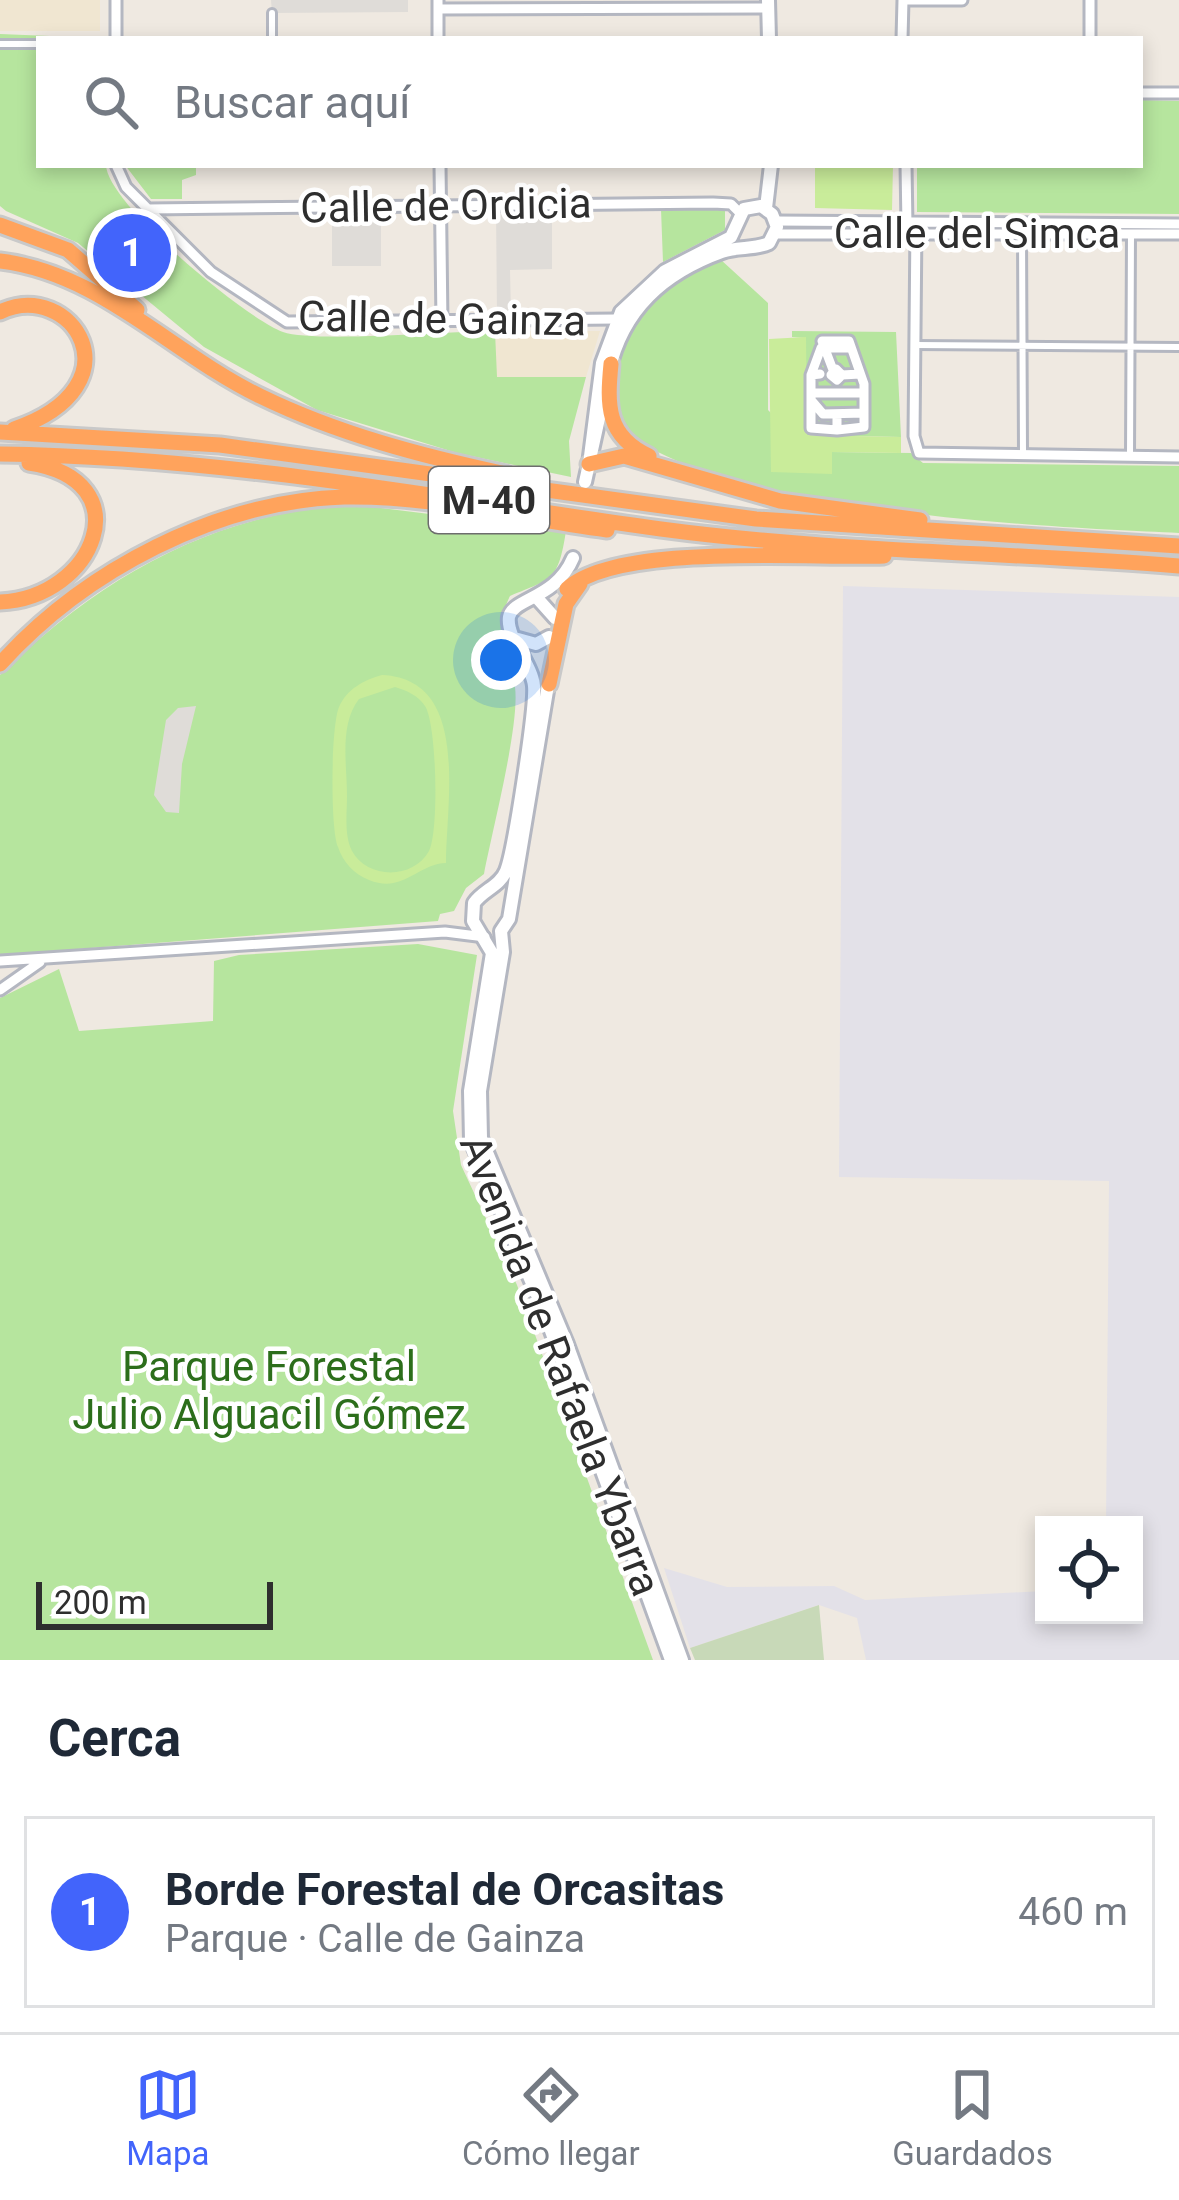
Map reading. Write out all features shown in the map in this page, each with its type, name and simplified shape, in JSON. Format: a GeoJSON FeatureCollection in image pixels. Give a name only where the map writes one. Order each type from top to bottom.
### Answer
{"type":"FeatureCollection","features":[{"type":"Feature","properties":{"kind":"highway"},"geometry":{"type":"LineString","coordinates":[[0,225],[68,250],[194,358]]}},
{"type":"Feature","properties":{"kind":"highway"},"geometry":{"type":"LineString","coordinates":[[0,261],[49,271],[88,288],[259,396],[336,429],[594,498]]}},
{"type":"Feature","properties":{"kind":"highway"},"geometry":{"type":"LineString","coordinates":[[0,312],[41,306],[68,320],[85,362],[78,389],[59,410],[2,432]]}},
{"type":"Feature","properties":{"kind":"highway"},"geometry":{"type":"LineString","coordinates":[[611,364],[608,413],[623,439],[644,454],[741,492]]}},
{"type":"Feature","properties":{"kind":"highway","name":"M-40"},"geometry":{"type":"LineString","coordinates":[[2,432],[220,445],[756,519],[1179,546]]}},
{"type":"Feature","properties":{"kind":"highway"},"geometry":{"type":"LineString","coordinates":[[0,602],[26,598],[64,582],[83,562],[96,525],[89,498],[76,481],[9,454]]}},
{"type":"Feature","properties":{"kind":"highway","name":"M-40"},"geometry":{"type":"LineString","coordinates":[[9,454],[151,459],[326,476],[658,528],[1179,566]]}},
{"type":"Feature","properties":{"kind":"highway"},"geometry":{"type":"LineString","coordinates":[[589,464],[624,456],[741,492],[1017,537]]}},
{"type":"Feature","properties":{"kind":"highway"},"geometry":{"type":"LineString","coordinates":[[0,664],[64,607],[130,562],[200,528],[274,504],[380,498],[612,530],[658,528]]}},
{"type":"Feature","properties":{"kind":"highway"},"geometry":{"type":"LineString","coordinates":[[567,589],[591,571],[627,565],[959,552]]}},
{"type":"Feature","properties":{"kind":"highway"},"geometry":{"type":"LineString","coordinates":[[549,684],[573,592],[596,574],[627,565]]}},
{"type":"Feature","properties":{"kind":"main road"},"geometry":{"type":"LineString","coordinates":[[768,4],[769,36]]}},
{"type":"Feature","properties":{"kind":"main road"},"geometry":{"type":"LineString","coordinates":[[585,482],[624,326],[656,287],[688,266],[748,246],[763,246],[776,227],[766,208],[770,168]]}},
{"type":"Feature","properties":{"kind":"main road"},"geometry":{"type":"LineString","coordinates":[[589,464],[602,363],[617,319],[664,271],[735,233],[740,213],[749,206],[766,208]]}},
{"type":"Feature","properties":{"kind":"main road"},"geometry":{"type":"LineString","coordinates":[[735,233],[748,246]]}},
{"type":"Feature","properties":{"kind":"main road","name":"Avenida de Rafaela Ybarra"},"geometry":{"type":"LineString","coordinates":[[577,533],[567,589],[549,637],[549,684],[509,919],[501,931],[502,952],[480,1090],[482,1138],[567,1345],[682,1660]]}},
{"type":"Feature","properties":{"kind":"main road"},"geometry":{"type":"LineString","coordinates":[[473,910],[482,892],[499,883],[507,870],[533,710],[532,675],[510,614],[524,599],[538,598],[560,583],[573,558]]}},
{"type":"Feature","properties":{"kind":"main road"},"geometry":{"type":"LineString","coordinates":[[538,598],[555,618]]}},
{"type":"Feature","properties":{"kind":"main road"},"geometry":{"type":"LineString","coordinates":[[517,638],[532,644],[549,637]]}},
{"type":"Feature","properties":{"kind":"main road"},"geometry":{"type":"LineString","coordinates":[[482,892],[499,890],[508,905]]}},
{"type":"Feature","properties":{"kind":"main road","name":"Avenida de Rafaela Ybarra"},"geometry":{"type":"LineString","coordinates":[[473,910],[492,952],[470,1090],[471,1141],[543,1309],[671,1660]]}},
{"type":"Feature","properties":{"kind":"main road"},"geometry":{"type":"LineString","coordinates":[[482,933],[501,931]]}},
{"type":"Feature","properties":{"kind":"street"},"geometry":{"type":"LineString","coordinates":[[116,0],[116,36]]}},
{"type":"Feature","properties":{"kind":"street"},"geometry":{"type":"LineString","coordinates":[[902,36],[903,0],[962,0]]}},
{"type":"Feature","properties":{"kind":"street"},"geometry":{"type":"LineString","coordinates":[[1090,0],[1090,36]]}},
{"type":"Feature","properties":{"kind":"street"},"geometry":{"type":"LineString","coordinates":[[438,36],[438,4],[768,4]]}},
{"type":"Feature","properties":{"kind":"street"},"geometry":{"type":"LineString","coordinates":[[272,13],[272,36]]}},
{"type":"Feature","properties":{"kind":"street"},"geometry":{"type":"LineString","coordinates":[[0,44],[36,44]]}},
{"type":"Feature","properties":{"kind":"street"},"geometry":{"type":"LineString","coordinates":[[1143,93],[1179,93]]}},
{"type":"Feature","properties":{"kind":"street","name":"Calle de Gainza"},"geometry":{"type":"LineString","coordinates":[[116,168],[116,176],[211,272],[286,322],[617,319]]}},
{"type":"Feature","properties":{"kind":"street"},"geometry":{"type":"LineString","coordinates":[[440,168],[442,322]]}},
{"type":"Feature","properties":{"kind":"street"},"geometry":{"type":"LineString","coordinates":[[906,168],[912,229],[914,436],[919,453],[1179,457]]}},
{"type":"Feature","properties":{"kind":"street","name":"Calle de Ordicia"},"geometry":{"type":"LineString","coordinates":[[148,209],[727,203],[740,213]]}},
{"type":"Feature","properties":{"kind":"street","name":"Calle del Simca"},"geometry":{"type":"LineString","coordinates":[[912,229],[1179,224]]}},
{"type":"Feature","properties":{"kind":"street","name":"Calle del Simca"},"geometry":{"type":"LineString","coordinates":[[776,227],[1179,234]]}},
{"type":"Feature","properties":{"kind":"street"},"geometry":{"type":"LineString","coordinates":[[1022,234],[1023,456]]}},
{"type":"Feature","properties":{"kind":"street"},"geometry":{"type":"LineString","coordinates":[[1130,457],[1131,234]]}},
{"type":"Feature","properties":{"kind":"street"},"geometry":{"type":"LineString","coordinates":[[821,348],[829,375],[817,404],[834,418],[863,429],[864,413],[864,394],[849,341],[822,341],[829,375],[821,397],[811,428],[834,418],[864,413]]}},
{"type":"Feature","properties":{"kind":"street"},"geometry":{"type":"LineString","coordinates":[[915,345],[1179,347]]}},
{"type":"Feature","properties":{"kind":"street"},"geometry":{"type":"LineString","coordinates":[[829,375],[860,374]]}},
{"type":"Feature","properties":{"kind":"street"},"geometry":{"type":"LineString","coordinates":[[821,397],[864,394]]}},
{"type":"Feature","properties":{"kind":"street"},"geometry":{"type":"LineString","coordinates":[[821,397],[834,418]]}},
{"type":"Feature","properties":{"kind":"street"},"geometry":{"type":"LineString","coordinates":[[821,397],[834,418]]}},
{"type":"Feature","properties":{"kind":"street"},"geometry":{"type":"LineString","coordinates":[[446,932],[462,927],[473,910]]}},
{"type":"Feature","properties":{"kind":"street"},"geometry":{"type":"LineString","coordinates":[[0,961],[482,933]]}},
{"type":"Feature","properties":{"kind":"street"},"geometry":{"type":"LineString","coordinates":[[0,990],[45,960]]}},
{"type":"Feature","properties":{"kind":"shaded area"},"geometry":{"type":"Polygon","coordinates":[[[0,0],[100,0],[100,31],[0,31],[0,0]]]}},
{"type":"Feature","properties":{"kind":"shaded area"},"geometry":{"type":"Polygon","coordinates":[[[271,0],[408,0],[408,12],[272,13],[271,0]]]}},
{"type":"Feature","properties":{"kind":"shaded area"},"geometry":{"type":"Polygon","coordinates":[[[552,208],[552,269],[510,270],[511,314],[497,314],[496,209],[552,208]]]}},
{"type":"Feature","properties":{"kind":"shaded area"},"geometry":{"type":"Polygon","coordinates":[[[332,212],[381,212],[381,266],[332,266],[332,212]]]}},
{"type":"Feature","properties":{"kind":"shaded area"},"geometry":{"type":"Polygon","coordinates":[[[495,331],[600,331],[586,377],[496,377],[495,331]]]}},
{"type":"Feature","properties":{"kind":"shaded area"},"geometry":{"type":"Polygon","coordinates":[[[843,586],[1179,597],[1179,1660],[866,1660],[857,1618],[819,1605],[690,1648],[664,1568],[727,1587],[834,1586],[865,1600],[1035,1591],[1035,1624],[1143,1624],[1143,1516],[1106,1516],[1109,1181],[839,1177],[843,586]]]}},
{"type":"Feature","properties":{"kind":"shaded area"},"geometry":{"type":"Polygon","coordinates":[[[196,706],[182,764],[179,813],[166,812],[154,795],[166,720],[178,708],[196,706]]]}},
{"type":"Feature","properties":{"kind":"green space"},"geometry":{"type":"Polygon","coordinates":[[[0,34],[50,36],[36,36],[36,168],[107,168],[112,183],[152,231],[239,305],[283,332],[385,336],[495,331],[497,377],[586,377],[569,441],[571,477],[457,453],[317,410],[204,347],[78,243],[0,206],[0,34]]]}},
{"type":"Feature","properties":{"kind":"green space"},"geometry":{"type":"Polygon","coordinates":[[[1143,100],[1179,101],[1179,214],[917,212],[917,168],[1143,168],[1143,100]]]}},
{"type":"Feature","properties":{"kind":"green space"},"geometry":{"type":"Polygon","coordinates":[[[127,168],[196,168],[196,175],[182,180],[182,199],[151,199],[127,168]]]}},
{"type":"Feature","properties":{"kind":"green space"},"geometry":{"type":"Polygon","coordinates":[[[815,168],[893,168],[892,210],[815,208],[815,168]]]}},
{"type":"Feature","properties":{"kind":"green space"},"geometry":{"type":"Polygon","coordinates":[[[661,209],[725,210],[725,230],[663,262],[661,209]]]}},
{"type":"Feature","properties":{"kind":"green space"},"geometry":{"type":"Polygon","coordinates":[[[720,259],[768,303],[768,410],[831,474],[831,452],[911,453],[923,463],[1179,466],[1179,533],[881,509],[798,496],[722,477],[659,453],[615,422],[626,339],[648,303],[720,259]]]}},
{"type":"Feature","properties":{"kind":"green space"},"geometry":{"type":"Polygon","coordinates":[[[792,331],[896,332],[901,437],[806,435],[806,338],[792,337],[792,331]]]}},
{"type":"Feature","properties":{"kind":"green space"},"geometry":{"type":"Polygon","coordinates":[[[806,337],[807,435],[901,437],[901,453],[832,452],[832,474],[771,472],[769,339],[806,337]]]}},
{"type":"Feature","properties":{"kind":"green space"},"geometry":{"type":"Polygon","coordinates":[[[357,505],[566,531],[551,576],[510,596],[505,609],[503,631],[515,704],[484,874],[466,888],[454,911],[440,914],[438,921],[0,955],[0,675],[78,608],[163,556],[256,520],[357,505]]]}},
{"type":"Feature","properties":{"kind":"green space"},"geometry":{"type":"Polygon","coordinates":[[[382,675],[410,682],[430,697],[441,720],[449,777],[446,863],[391,883],[369,880],[350,867],[338,847],[334,820],[333,755],[339,707],[351,690],[382,675]],[[395,687],[359,699],[349,721],[346,745],[349,845],[368,867],[390,872],[412,867],[429,851],[435,802],[429,717],[419,699],[395,687]]]}},
{"type":"Feature","properties":{"kind":"green space","name":"Parque Forestal Julio Alguacil Gómez"},"geometry":{"type":"Polygon","coordinates":[[[418,944],[477,955],[453,1111],[461,1165],[517,1285],[653,1660],[0,1660],[0,998],[59,969],[79,1031],[213,1021],[214,961],[239,955],[418,944]]]}},
{"type":"Feature","properties":{"kind":"green space"},"geometry":{"type":"Polygon","coordinates":[[[819,1605],[824,1660],[695,1660],[690,1648],[819,1605]]]}},
{"type":"Feature","properties":{"kind":"place","name":"Borde Forestal de Orcasitas"},"geometry":{"type":"Point","coordinates":[132,253]}}]}
